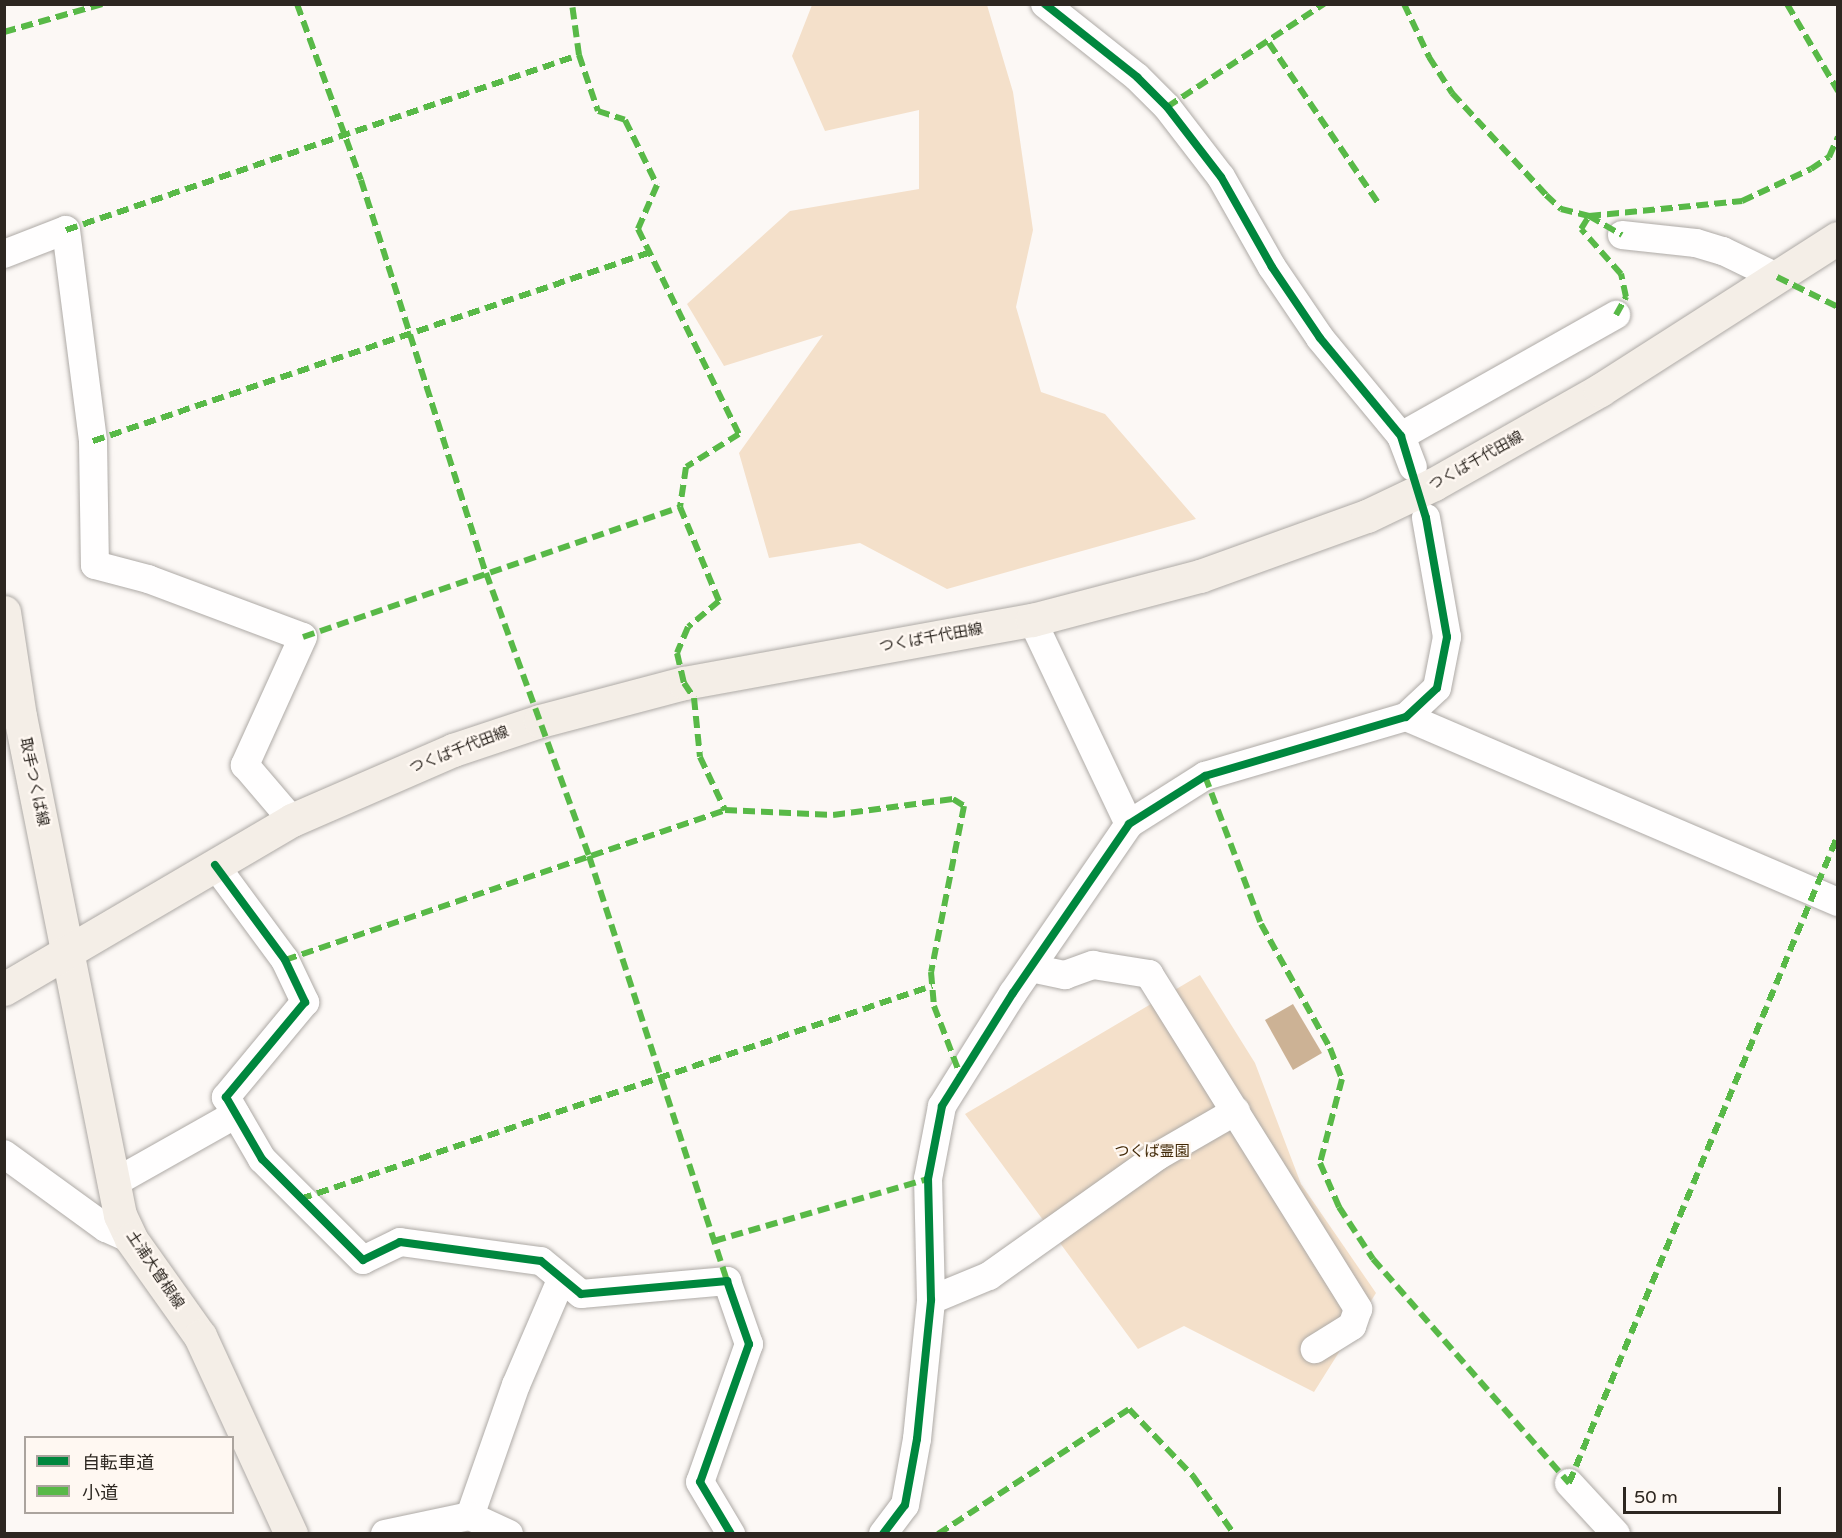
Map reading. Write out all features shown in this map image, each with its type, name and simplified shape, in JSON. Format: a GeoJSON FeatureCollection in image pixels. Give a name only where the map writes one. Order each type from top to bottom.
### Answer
{"type":"FeatureCollection","features":[{"type":"Feature","properties":{"kind":"main road","name":"つくば千代田線"},"geometry":{"type":"LineString","coordinates":[[4,989],[292,820],[453,750],[540,721],[684,683],[1032,620],[1200,576],[1367,516],[1434,484],[1569,408],[1838,238]]}},
{"type":"Feature","properties":{"kind":"main road","name":"取手つくば線"},"geometry":{"type":"LineString","coordinates":[[4,612],[20,716],[68,951]]}},
{"type":"Feature","properties":{"kind":"main road","name":"土浦大曽根線"},"geometry":{"type":"LineString","coordinates":[[68,951],[112,1184],[131,1239],[200,1336],[291,1533]]}},
{"type":"Feature","properties":{"kind":"street"},"geometry":{"type":"LineString","coordinates":[[1045,4],[1137,77],[1167,107],[1221,177],[1272,267],[1320,338],[1401,436],[1413,467]]}},
{"type":"Feature","properties":{"kind":"street"},"geometry":{"type":"LineString","coordinates":[[4,254],[66,230],[93,441],[95,565],[148,579],[303,637],[245,765],[292,820]]}},
{"type":"Feature","properties":{"kind":"street"},"geometry":{"type":"LineString","coordinates":[[1622,235],[1696,243],[1723,250],[1778,277]]}},
{"type":"Feature","properties":{"kind":"street"},"geometry":{"type":"LineString","coordinates":[[1401,436],[1616,315]]}},
{"type":"Feature","properties":{"kind":"street"},"geometry":{"type":"LineString","coordinates":[[883,1533],[905,1505],[917,1439],[931,1299],[928,1179],[942,1106],[1031,968],[1129,824],[1205,776],[1407,717],[1437,688],[1447,637],[1426,518]]}},
{"type":"Feature","properties":{"kind":"street"},"geometry":{"type":"LineString","coordinates":[[1032,620],[1129,824]]}},
{"type":"Feature","properties":{"kind":"street"},"geometry":{"type":"LineString","coordinates":[[1407,717],[1838,902]]}},
{"type":"Feature","properties":{"kind":"street"},"geometry":{"type":"LineString","coordinates":[[215,865],[285,960],[305,1002],[226,1097],[262,1159],[363,1260],[400,1242],[541,1261],[561,1280],[581,1294],[727,1281],[749,1344],[700,1482],[731,1533]]}},
{"type":"Feature","properties":{"kind":"street"},"geometry":{"type":"LineString","coordinates":[[1031,968],[1065,975],[1094,965],[1149,974],[1358,1309],[1352,1326],[1315,1348]]}},
{"type":"Feature","properties":{"kind":"street"},"geometry":{"type":"LineString","coordinates":[[931,1299],[989,1276],[1158,1156],[1236,1111]]}},
{"type":"Feature","properties":{"kind":"street"},"geometry":{"type":"LineString","coordinates":[[112,1184],[236,1114]]}},
{"type":"Feature","properties":{"kind":"street"},"geometry":{"type":"LineString","coordinates":[[4,1154],[106,1228],[131,1239]]}},
{"type":"Feature","properties":{"kind":"street"},"geometry":{"type":"LineString","coordinates":[[470,1516],[516,1385],[561,1280]]}},
{"type":"Feature","properties":{"kind":"street"},"geometry":{"type":"LineString","coordinates":[[1569,1483],[1616,1533]]}},
{"type":"Feature","properties":{"kind":"street"},"geometry":{"type":"LineString","coordinates":[[385,1533],[470,1516],[509,1533]]}},
{"type":"Feature","properties":{"kind":"green space"},"geometry":{"type":"Polygon","coordinates":[[[812,5],[987,5],[1013,92],[1033,230],[1016,307],[1041,392],[1105,414],[1196,519],[947,589],[860,543],[769,558],[739,453],[823,335],[724,366],[687,304],[790,211],[919,189],[919,110],[825,131],[792,56],[812,5]]]}},
{"type":"Feature","properties":{"kind":"green space","name":"つくば霊園"},"geometry":{"type":"Polygon","coordinates":[[[1200,975],[1255,1063],[1301,1184],[1376,1293],[1314,1392],[1184,1326],[1138,1349],[965,1114],[1200,975]]]}},
{"type":"Feature","properties":{"kind":"shaded area"},"geometry":{"type":"Polygon","coordinates":[[[1293,1004],[1322,1053],[1293,1070],[1265,1020],[1293,1004]]]}},
{"type":"Feature","properties":{"kind":"marked path"},"geometry":{"type":"LineString","coordinates":[[4,32],[102,4]]}},
{"type":"Feature","properties":{"kind":"marked path"},"geometry":{"type":"LineString","coordinates":[[297,4],[361,180],[486,573],[589,856],[727,1281]]}},
{"type":"Feature","properties":{"kind":"marked path"},"geometry":{"type":"LineString","coordinates":[[66,230],[579,55],[572,4]]}},
{"type":"Feature","properties":{"kind":"marked path"},"geometry":{"type":"LineString","coordinates":[[1167,107],[1324,4]]}},
{"type":"Feature","properties":{"kind":"marked path"},"geometry":{"type":"LineString","coordinates":[[1404,4],[1429,57],[1452,93],[1546,195],[1561,209],[1589,216],[1622,235]]}},
{"type":"Feature","properties":{"kind":"marked path"},"geometry":{"type":"LineString","coordinates":[[1787,4],[1838,91]]}},
{"type":"Feature","properties":{"kind":"marked path"},"geometry":{"type":"LineString","coordinates":[[1269,43],[1378,203]]}},
{"type":"Feature","properties":{"kind":"marked path"},"geometry":{"type":"LineString","coordinates":[[579,55],[598,111],[625,120],[657,185],[638,229],[739,434],[686,467],[680,507],[719,601],[688,627],[677,653],[684,683],[694,698],[700,757],[725,810]]}},
{"type":"Feature","properties":{"kind":"marked path"},"geometry":{"type":"LineString","coordinates":[[1616,315],[1626,297],[1621,274],[1581,229],[1589,216],[1742,201],[1811,169],[1829,157],[1838,137]]}},
{"type":"Feature","properties":{"kind":"marked path"},"geometry":{"type":"LineString","coordinates":[[93,441],[648,253]]}},
{"type":"Feature","properties":{"kind":"marked path"},"geometry":{"type":"LineString","coordinates":[[1777,277],[1838,307]]}},
{"type":"Feature","properties":{"kind":"marked path"},"geometry":{"type":"LineString","coordinates":[[303,637],[680,507]]}},
{"type":"Feature","properties":{"kind":"marked path"},"geometry":{"type":"LineString","coordinates":[[1205,776],[1261,924],[1330,1048],[1342,1079],[1320,1163],[1339,1207],[1373,1259],[1569,1483],[1838,835]]}},
{"type":"Feature","properties":{"kind":"marked path"},"geometry":{"type":"LineString","coordinates":[[285,960],[725,810],[833,815],[953,799],[964,806],[931,972],[934,1006],[961,1077]]}},
{"type":"Feature","properties":{"kind":"marked path"},"geometry":{"type":"LineString","coordinates":[[300,1199],[932,986]]}},
{"type":"Feature","properties":{"kind":"marked path"},"geometry":{"type":"LineString","coordinates":[[714,1241],[928,1179]]}},
{"type":"Feature","properties":{"kind":"marked path"},"geometry":{"type":"LineString","coordinates":[[938,1534],[1129,1409],[1193,1476],[1234,1534]]}},
{"type":"Feature","properties":{"kind":"cycle path"},"geometry":{"type":"LineString","coordinates":[[883,1534],[905,1505],[917,1439],[931,1300],[928,1179],[942,1106],[1013,993],[1129,824],[1205,776],[1406,717],[1437,688],[1447,637],[1426,518],[1401,436],[1320,338],[1272,267],[1221,177],[1167,107],[1137,77],[1045,4]]}},
{"type":"Feature","properties":{"kind":"cycle path"},"geometry":{"type":"LineString","coordinates":[[215,865],[285,960],[305,1002],[226,1097],[262,1159],[363,1260],[400,1242],[541,1261],[581,1294],[727,1281],[749,1344],[700,1482],[731,1534]]}}]}
